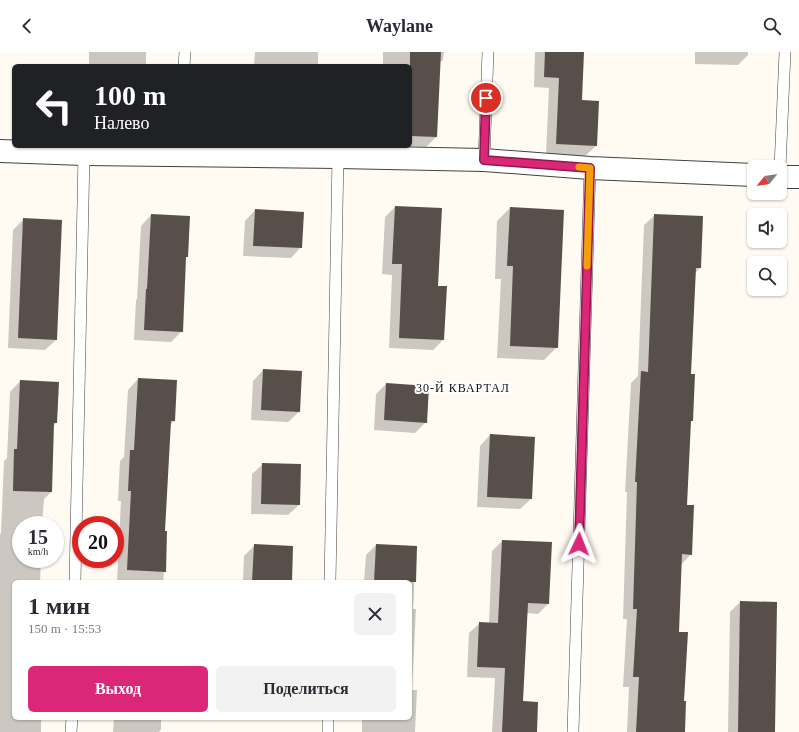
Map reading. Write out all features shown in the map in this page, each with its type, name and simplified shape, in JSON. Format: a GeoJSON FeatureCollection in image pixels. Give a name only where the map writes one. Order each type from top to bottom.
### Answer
{"type":"FeatureCollection","features":[{"type":"Feature","properties":{"kind":"street"},"geometry":{"type":"LineString","coordinates":[[0,151],[84,154],[182,151],[338,157],[484,160],[590,168],[747,175]]}},
{"type":"Feature","properties":{"kind":"street"},"geometry":{"type":"LineString","coordinates":[[787,177],[799,177]]}},
{"type":"Feature","properties":{"kind":"lane"},"geometry":{"type":"LineString","coordinates":[[184,64],[185,52]]}},
{"type":"Feature","properties":{"kind":"lane"},"geometry":{"type":"LineString","coordinates":[[484,160],[488,52]]}},
{"type":"Feature","properties":{"kind":"lane"},"geometry":{"type":"LineString","coordinates":[[780,160],[785,52]]}},
{"type":"Feature","properties":{"kind":"lane"},"geometry":{"type":"LineString","coordinates":[[74,580],[84,154]]}},
{"type":"Feature","properties":{"kind":"lane"},"geometry":{"type":"LineString","coordinates":[[330,580],[338,157]]}},
{"type":"Feature","properties":{"kind":"lane"},"geometry":{"type":"LineString","coordinates":[[573,732],[590,168]]}},
{"type":"Feature","properties":{"kind":"lane"},"geometry":{"type":"LineString","coordinates":[[71,732],[72,720]]}},
{"type":"Feature","properties":{"kind":"lane"},"geometry":{"type":"LineString","coordinates":[[328,720],[328,732]]}},
{"type":"Feature","properties":{"kind":"building"},"geometry":{"type":"Polygon","coordinates":[[[410,52],[441,52],[437,137],[412,136],[412,64],[410,64],[410,52]]]}},
{"type":"Feature","properties":{"kind":"building"},"geometry":{"type":"Polygon","coordinates":[[[545,52],[584,52],[582,100],[599,101],[597,146],[556,144],[559,78],[544,77],[545,52]]]}},
{"type":"Feature","properties":{"kind":"building"},"geometry":{"type":"Polygon","coordinates":[[[395,206],[442,208],[438,286],[447,286],[444,340],[399,338],[402,264],[392,264],[395,206]]]}},
{"type":"Feature","properties":{"kind":"building"},"geometry":{"type":"Polygon","coordinates":[[[510,207],[564,210],[558,348],[510,346],[513,266],[507,266],[510,207]]]}},
{"type":"Feature","properties":{"kind":"building"},"geometry":{"type":"Polygon","coordinates":[[[255,209],[304,212],[302,248],[253,246],[255,209]]]}},
{"type":"Feature","properties":{"kind":"building"},"geometry":{"type":"Polygon","coordinates":[[[151,214],[190,216],[188,257],[186,257],[183,332],[144,330],[151,214]]]}},
{"type":"Feature","properties":{"kind":"building"},"geometry":{"type":"Polygon","coordinates":[[[654,214],[703,216],[701,268],[696,268],[691,374],[695,374],[687,505],[694,505],[692,555],[682,554],[679,632],[688,632],[684,701],[686,701],[685,732],[636,732],[639,677],[633,677],[637,609],[633,609],[637,482],[635,482],[641,371],[648,372],[654,214]]]}},
{"type":"Feature","properties":{"kind":"building"},"geometry":{"type":"Polygon","coordinates":[[[23,218],[62,220],[57,340],[18,338],[23,218]]]}},
{"type":"Feature","properties":{"kind":"building"},"geometry":{"type":"Polygon","coordinates":[[[263,369],[302,371],[300,412],[261,410],[263,369]]]}},
{"type":"Feature","properties":{"kind":"building"},"geometry":{"type":"Polygon","coordinates":[[[138,378],[177,380],[175,421],[171,421],[165,531],[167,531],[166,572],[127,570],[131,491],[128,491],[130,450],[134,450],[138,378]]]}},
{"type":"Feature","properties":{"kind":"building"},"geometry":{"type":"Polygon","coordinates":[[[20,380],[59,382],[57,423],[54,423],[52,492],[13,491],[14,449],[17,449],[20,380]]]}},
{"type":"Feature","properties":{"kind":"building"},"geometry":{"type":"Polygon","coordinates":[[[386,383],[429,386],[427,423],[384,420],[386,383]]]}},
{"type":"Feature","properties":{"kind":"building"},"geometry":{"type":"Polygon","coordinates":[[[490,434],[535,437],[532,499],[487,497],[490,434]]]}},
{"type":"Feature","properties":{"kind":"building"},"geometry":{"type":"Polygon","coordinates":[[[262,463],[301,464],[300,505],[261,504],[262,463]]]}},
{"type":"Feature","properties":{"kind":"building"},"geometry":{"type":"Polygon","coordinates":[[[502,540],[552,542],[549,604],[528,603],[523,701],[538,702],[537,732],[502,732],[505,668],[477,667],[479,622],[498,623],[502,540]]]}},
{"type":"Feature","properties":{"kind":"building"},"geometry":{"type":"Polygon","coordinates":[[[254,544],[293,546],[292,580],[252,580],[254,544]]]}},
{"type":"Feature","properties":{"kind":"building"},"geometry":{"type":"Polygon","coordinates":[[[376,544],[417,546],[416,582],[412,582],[412,580],[374,580],[376,544]]]}},
{"type":"Feature","properties":{"kind":"building"},"geometry":{"type":"Polygon","coordinates":[[[740,601],[777,602],[775,732],[738,732],[740,601]]]}},
{"type":"Feature","properties":{"kind":"slow traffic"},"geometry":{"type":"LineString","coordinates":[[579,167],[590,168],[587,266]]}},
{"type":"Feature","properties":{"kind":"district","name":"30-Й КВАРТАЛ"},"geometry":{"type":"Point","coordinates":[463,388]}},
{"type":"Feature","properties":{"kind":"route"},"geometry":{"type":"LineString","coordinates":[[486,98],[484,160],[590,168],[579,544]]}}]}
